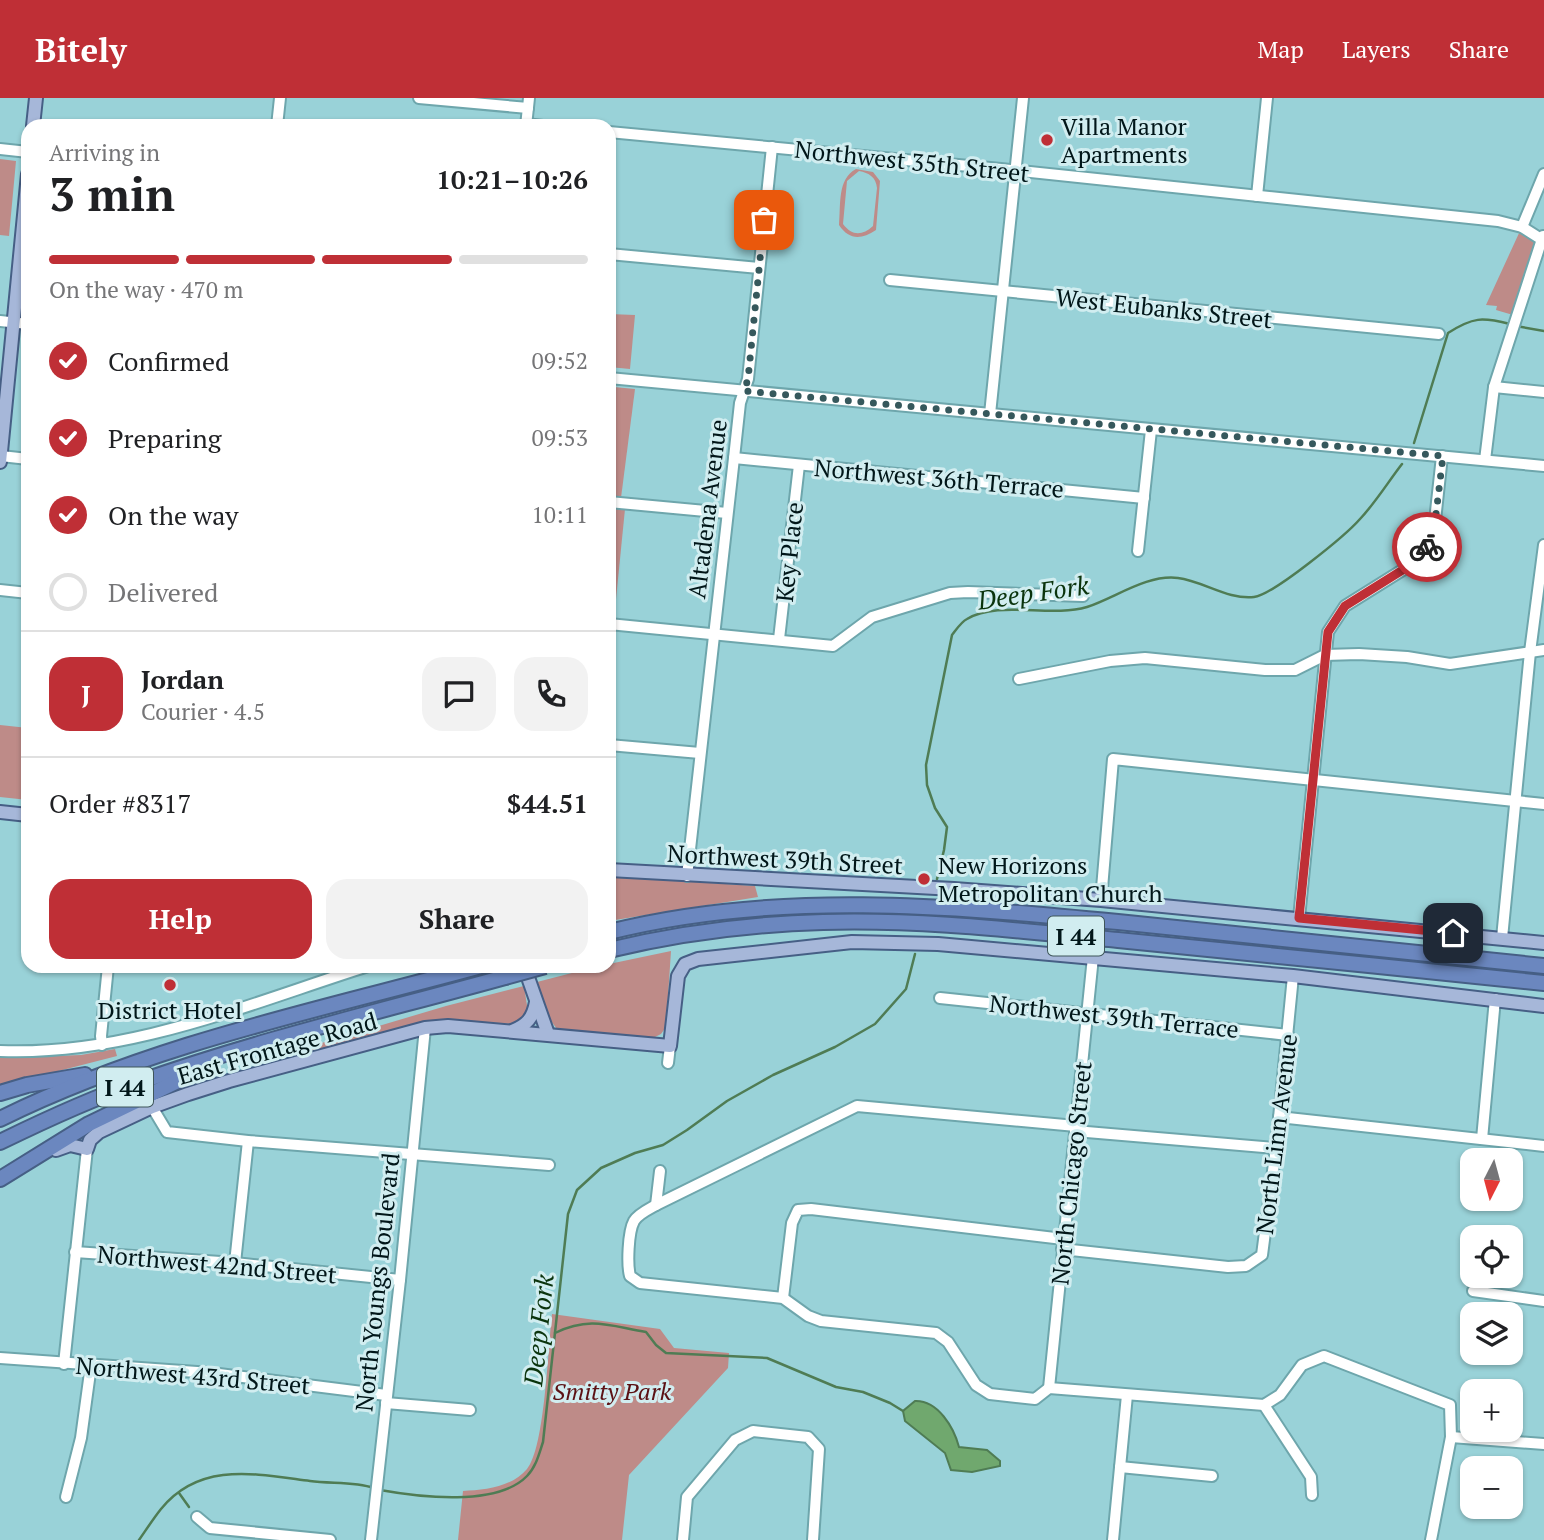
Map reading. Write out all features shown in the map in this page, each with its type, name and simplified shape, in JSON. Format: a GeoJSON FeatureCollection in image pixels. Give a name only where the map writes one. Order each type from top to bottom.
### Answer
{"type":"FeatureCollection","features":[{"type":"Feature","properties":{"kind":"highway","name":"I 44"},"geometry":{"type":"LineString","coordinates":[[616,931],[684,917],[768,907],[912,906],[1115,922],[1544,966]]}},
{"type":"Feature","properties":{"kind":"highway","name":"I 44"},"geometry":{"type":"LineString","coordinates":[[616,948],[665,938],[779,924],[907,923],[1215,949],[1544,983]]}},
{"type":"Feature","properties":{"kind":"highway","name":"I 44"},"geometry":{"type":"LineString","coordinates":[[0,1119],[118,1070],[190,1045],[455,973]]}},
{"type":"Feature","properties":{"kind":"highway","name":"I 44"},"geometry":{"type":"LineString","coordinates":[[0,1142],[133,1084],[255,1045],[520,973]]}},
{"type":"Feature","properties":{"kind":"highway"},"geometry":{"type":"LineString","coordinates":[[0,1179],[61,1139],[118,1108],[255,1045]]}},
{"type":"Feature","properties":{"kind":"highway"},"geometry":{"type":"LineString","coordinates":[[0,1093],[27,1085],[118,1070]]}},
{"type":"Feature","properties":{"kind":"main road"},"geometry":{"type":"LineString","coordinates":[[34,119],[36,98]]}},
{"type":"Feature","properties":{"kind":"main road"},"geometry":{"type":"LineString","coordinates":[[0,462],[21,252]]}},
{"type":"Feature","properties":{"kind":"main road"},"geometry":{"type":"LineString","coordinates":[[0,812],[21,814]]}},
{"type":"Feature","properties":{"kind":"main road","name":"Northwest 39th Street"},"geometry":{"type":"LineString","coordinates":[[616,871],[941,888],[1101,900],[1544,943]]}},
{"type":"Feature","properties":{"kind":"main road"},"geometry":{"type":"LineString","coordinates":[[670,1046],[678,976],[683,967],[698,959],[852,942],[939,944],[1093,957],[1293,976],[1544,1006]]}},
{"type":"Feature","properties":{"kind":"main road"},"geometry":{"type":"LineString","coordinates":[[526,973],[548,1034]]}},
{"type":"Feature","properties":{"kind":"main road"},"geometry":{"type":"LineString","coordinates":[[512,1031],[530,1021],[536,1001]]}},
{"type":"Feature","properties":{"kind":"main road","name":"East Frontage Road"},"geometry":{"type":"LineString","coordinates":[[87,1149],[90,1140],[99,1132],[152,1107],[229,1081],[425,1028],[448,1026],[670,1046]]}},
{"type":"Feature","properties":{"kind":"main road"},"geometry":{"type":"LineString","coordinates":[[0,1179],[64,1146],[87,1149]]}},
{"type":"Feature","properties":{"kind":"street"},"geometry":{"type":"LineString","coordinates":[[278,119],[280,98]]}},
{"type":"Feature","properties":{"kind":"street"},"geometry":{"type":"LineString","coordinates":[[419,98],[528,103]]}},
{"type":"Feature","properties":{"kind":"street"},"geometry":{"type":"LineString","coordinates":[[990,414],[1023,98]]}},
{"type":"Feature","properties":{"kind":"street"},"geometry":{"type":"LineString","coordinates":[[1257,196],[1268,98]]}},
{"type":"Feature","properties":{"kind":"street","name":"Northwest 35th Street"},"geometry":{"type":"LineString","coordinates":[[616,133],[1498,221],[1522,227],[1543,238]]}},
{"type":"Feature","properties":{"kind":"street","name":"Altadena Avenue"},"geometry":{"type":"LineString","coordinates":[[687,876],[733,458],[748,379],[772,148]]}},
{"type":"Feature","properties":{"kind":"street"},"geometry":{"type":"LineString","coordinates":[[0,149],[21,151]]}},
{"type":"Feature","properties":{"kind":"street"},"geometry":{"type":"LineString","coordinates":[[1522,227],[1544,174]]}},
{"type":"Feature","properties":{"kind":"street"},"geometry":{"type":"LineString","coordinates":[[1485,460],[1494,387],[1543,238]]}},
{"type":"Feature","properties":{"kind":"street"},"geometry":{"type":"LineString","coordinates":[[616,255],[758,268]]}},
{"type":"Feature","properties":{"kind":"street","name":"West Eubanks Street"},"geometry":{"type":"LineString","coordinates":[[890,280],[1439,334]]}},
{"type":"Feature","properties":{"kind":"street"},"geometry":{"type":"LineString","coordinates":[[0,321],[21,324]]}},
{"type":"Feature","properties":{"kind":"street"},"geometry":{"type":"LineString","coordinates":[[616,380],[1544,466]]}},
{"type":"Feature","properties":{"kind":"street"},"geometry":{"type":"LineString","coordinates":[[1494,387],[1544,392]]}},
{"type":"Feature","properties":{"kind":"street"},"geometry":{"type":"LineString","coordinates":[[1138,551],[1151,430]]}},
{"type":"Feature","properties":{"kind":"street"},"geometry":{"type":"LineString","coordinates":[[1,456],[21,457]]}},
{"type":"Feature","properties":{"kind":"street"},"geometry":{"type":"LineString","coordinates":[[1299,918],[1328,632],[1345,606],[1417,561],[1433,539],[1443,456]]}},
{"type":"Feature","properties":{"kind":"street","name":"Northwest 36th Terrace"},"geometry":{"type":"LineString","coordinates":[[733,458],[1144,498]]}},
{"type":"Feature","properties":{"kind":"street","name":"Key Place"},"geometry":{"type":"LineString","coordinates":[[779,639],[799,465]]}},
{"type":"Feature","properties":{"kind":"street"},"geometry":{"type":"LineString","coordinates":[[616,503],[727,513]]}},
{"type":"Feature","properties":{"kind":"street"},"geometry":{"type":"LineString","coordinates":[[1417,561],[1423,570],[1433,572],[1443,567],[1446,557],[1441,546],[1433,539]]}},
{"type":"Feature","properties":{"kind":"street"},"geometry":{"type":"LineString","coordinates":[[1502,938],[1530,652],[1544,546]]}},
{"type":"Feature","properties":{"kind":"street"},"geometry":{"type":"LineString","coordinates":[[0,590],[21,592]]}},
{"type":"Feature","properties":{"kind":"street"},"geometry":{"type":"LineString","coordinates":[[616,625],[834,646],[872,617],[950,593],[1083,596]]}},
{"type":"Feature","properties":{"kind":"street"},"geometry":{"type":"LineString","coordinates":[[1019,679],[1110,661],[1145,658],[1265,670],[1295,670],[1325,655],[1406,657],[1450,664],[1544,650]]}},
{"type":"Feature","properties":{"kind":"street"},"geometry":{"type":"LineString","coordinates":[[616,746],[700,752]]}},
{"type":"Feature","properties":{"kind":"street"},"geometry":{"type":"LineString","coordinates":[[1101,900],[1113,759],[1544,804]]}},
{"type":"Feature","properties":{"kind":"street","name":"North Chicago Street"},"geometry":{"type":"LineString","coordinates":[[1049,1388],[1093,957]]}},
{"type":"Feature","properties":{"kind":"street"},"geometry":{"type":"LineString","coordinates":[[102,1045],[107,973]]}},
{"type":"Feature","properties":{"kind":"street"},"geometry":{"type":"LineString","coordinates":[[0,1051],[102,1045],[178,1027],[346,973]]}},
{"type":"Feature","properties":{"kind":"street","name":"North Linn Avenue"},"geometry":{"type":"LineString","coordinates":[[1063,1244],[1228,1266],[1246,1266],[1262,1255],[1276,1149],[1293,976]]}},
{"type":"Feature","properties":{"kind":"street","name":"Northwest 39th Terrace"},"geometry":{"type":"LineString","coordinates":[[940,998],[1288,1035]]}},
{"type":"Feature","properties":{"kind":"street"},"geometry":{"type":"LineString","coordinates":[[1482,1139],[1495,999]]}},
{"type":"Feature","properties":{"kind":"street","name":"North Youngs Boulevard"},"geometry":{"type":"LineString","coordinates":[[371,1540],[425,1028]]}},
{"type":"Feature","properties":{"kind":"street"},"geometry":{"type":"LineString","coordinates":[[668,1063],[670,1046]]}},
{"type":"Feature","properties":{"kind":"street"},"geometry":{"type":"LineString","coordinates":[[1276,1149],[857,1105],[656,1205],[636,1218],[632,1224],[627,1266],[630,1276],[640,1283],[783,1298],[808,1316],[821,1321],[936,1333],[948,1342],[976,1385],[990,1394],[1035,1399],[1049,1388],[1264,1405],[1280,1395],[1302,1365],[1324,1356],[1450,1405],[1451,1437],[1431,1540]]}},
{"type":"Feature","properties":{"kind":"street"},"geometry":{"type":"LineString","coordinates":[[152,1107],[167,1132],[248,1142],[549,1165]]}},
{"type":"Feature","properties":{"kind":"street"},"geometry":{"type":"LineString","coordinates":[[1279,1117],[1544,1146]]}},
{"type":"Feature","properties":{"kind":"street"},"geometry":{"type":"LineString","coordinates":[[235,1263],[248,1142]]}},
{"type":"Feature","properties":{"kind":"street"},"geometry":{"type":"LineString","coordinates":[[64,1364],[87,1149]]}},
{"type":"Feature","properties":{"kind":"street"},"geometry":{"type":"LineString","coordinates":[[656,1205],[660,1171]]}},
{"type":"Feature","properties":{"kind":"street"},"geometry":{"type":"LineString","coordinates":[[783,1298],[792,1223],[798,1210],[811,1209],[1063,1244]]}},
{"type":"Feature","properties":{"kind":"street","name":"Northwest 42nd Street"},"geometry":{"type":"LineString","coordinates":[[75,1252],[235,1263],[400,1280]]}},
{"type":"Feature","properties":{"kind":"street"},"geometry":{"type":"LineString","coordinates":[[1474,1291],[1544,1301]]}},
{"type":"Feature","properties":{"kind":"street","name":"Northwest 43rd Street"},"geometry":{"type":"LineString","coordinates":[[0,1358],[211,1373],[470,1410]]}},
{"type":"Feature","properties":{"kind":"street"},"geometry":{"type":"LineString","coordinates":[[66,1497],[81,1437],[91,1366]]}},
{"type":"Feature","properties":{"kind":"street"},"geometry":{"type":"LineString","coordinates":[[1112,1540],[1127,1395]]}},
{"type":"Feature","properties":{"kind":"street"},"geometry":{"type":"LineString","coordinates":[[1264,1405],[1311,1477],[1312,1495]]}},
{"type":"Feature","properties":{"kind":"street"},"geometry":{"type":"LineString","coordinates":[[683,1540],[687,1497],[735,1440],[753,1432],[808,1437],[819,1449],[813,1540]]}},
{"type":"Feature","properties":{"kind":"street"},"geometry":{"type":"LineString","coordinates":[[1451,1437],[1544,1444]]}},
{"type":"Feature","properties":{"kind":"street"},"geometry":{"type":"LineString","coordinates":[[1120,1468],[1212,1476]]}},
{"type":"Feature","properties":{"kind":"street"},"geometry":{"type":"LineString","coordinates":[[197,1517],[210,1528],[330,1540]]}},
{"type":"Feature","properties":{"kind":"green space"},"geometry":{"type":"Polygon","coordinates":[[[0,159],[16,161],[9,236],[0,235],[0,159]]]}},
{"type":"Feature","properties":{"kind":"green space"},"geometry":{"type":"Polygon","coordinates":[[[856,169],[873,172],[880,181],[876,230],[860,237],[847,234],[839,225],[841,193],[850,173],[856,169]],[[859,171],[847,181],[843,224],[850,231],[857,233],[865,232],[873,226],[877,188],[874,178],[859,171]]]}},
{"type":"Feature","properties":{"kind":"green space"},"geometry":{"type":"Polygon","coordinates":[[[1520,231],[1534,241],[1534,246],[1513,315],[1496,310],[1497,306],[1486,305],[1520,231]]]}},
{"type":"Feature","properties":{"kind":"green space"},"geometry":{"type":"Polygon","coordinates":[[[616,314],[635,315],[630,369],[616,368],[616,314]]]}},
{"type":"Feature","properties":{"kind":"green space"},"geometry":{"type":"Polygon","coordinates":[[[616,387],[635,389],[621,498],[616,498],[616,387]]]}},
{"type":"Feature","properties":{"kind":"green space"},"geometry":{"type":"Polygon","coordinates":[[[616,508],[625,509],[616,599],[616,508]]]}},
{"type":"Feature","properties":{"kind":"green space"},"geometry":{"type":"Polygon","coordinates":[[[0,725],[21,727],[21,799],[0,797],[0,725]]]}},
{"type":"Feature","properties":{"kind":"green space"},"geometry":{"type":"Polygon","coordinates":[[[616,876],[755,886],[758,897],[616,920],[616,876]]]}},
{"type":"Feature","properties":{"kind":"green space"},"geometry":{"type":"Polygon","coordinates":[[[671,951],[666,1027],[661,1034],[653,1038],[557,1029],[551,1021],[537,982],[572,973],[616,973],[616,963],[671,951]]]}},
{"type":"Feature","properties":{"kind":"green space"},"geometry":{"type":"Polygon","coordinates":[[[524,986],[528,1012],[510,1024],[448,1019],[426,1021],[298,1055],[298,1050],[524,986]]]}},
{"type":"Feature","properties":{"kind":"green space"},"geometry":{"type":"Polygon","coordinates":[[[115,1049],[117,1056],[0,1086],[0,1058],[81,1055],[115,1049]]]}},
{"type":"Feature","properties":{"kind":"green space","name":"Smitty Park"},"geometry":{"type":"Polygon","coordinates":[[[552,1314],[660,1329],[674,1348],[729,1353],[728,1368],[629,1475],[622,1540],[458,1540],[463,1491],[506,1484],[521,1475],[533,1458],[542,1419],[552,1314]]]}},
{"type":"Feature","properties":{"kind":"shaded area"},"geometry":{"type":"Polygon","coordinates":[[[915,1401],[931,1405],[944,1416],[959,1447],[987,1450],[1000,1461],[1000,1466],[972,1472],[951,1470],[945,1453],[905,1421],[903,1411],[915,1401]]]}},
{"type":"Feature","properties":{"kind":"waterway","name":"Deep Fork"},"geometry":{"type":"LineString","coordinates":[[1414,443],[1448,333],[1471,321],[1492,320],[1510,324]]}},
{"type":"Feature","properties":{"kind":"waterway","name":"Deep Fork"},"geometry":{"type":"LineString","coordinates":[[1516,326],[1544,331]]}},
{"type":"Feature","properties":{"kind":"waterway","name":"Deep Fork"},"geometry":{"type":"LineString","coordinates":[[937,879],[947,827],[935,808],[927,785],[926,765],[952,635],[963,622],[980,613],[994,611],[1057,611],[1087,607],[1143,583],[1166,578],[1187,580],[1235,596],[1254,597],[1263,594],[1309,563],[1352,527],[1402,464]]}},
{"type":"Feature","properties":{"kind":"waterway","name":"Deep Fork"},"geometry":{"type":"LineString","coordinates":[[380,1490],[436,1497],[478,1496],[514,1486],[527,1476],[535,1464],[543,1442],[568,1214],[577,1190],[601,1168],[635,1153],[663,1145],[727,1101],[875,1024],[906,989],[915,954]]}},
{"type":"Feature","properties":{"kind":"waterway"},"geometry":{"type":"LineString","coordinates":[[555,1333],[579,1325],[611,1325],[646,1332],[666,1353],[767,1358],[836,1387],[863,1392],[903,1411]]}},
{"type":"Feature","properties":{"kind":"waterway","name":"Deep Fork"},"geometry":{"type":"LineString","coordinates":[[139,1540],[161,1509],[176,1494],[193,1483],[211,1477],[249,1474],[359,1484],[374,1488]]}},
{"type":"Feature","properties":{"kind":"waterway"},"geometry":{"type":"LineString","coordinates":[[179,1493],[189,1507]]}},
{"type":"Feature","properties":{"kind":"way so far"},"geometry":{"type":"LineString","coordinates":[[764,220],[748,379],[744,391],[1443,456],[1437,517],[1433,539],[1427,547]]}},
{"type":"Feature","properties":{"kind":"place","name":"Villa Manor Apartments"},"geometry":{"type":"Point","coordinates":[1047,140]}},
{"type":"Feature","properties":{"kind":"place","name":"New Horizons Metropolitan Church"},"geometry":{"type":"Point","coordinates":[924,879]}},
{"type":"Feature","properties":{"kind":"place","name":"District Hotel"},"geometry":{"type":"Point","coordinates":[170,985]}},
{"type":"Feature","properties":{"kind":"route"},"geometry":{"type":"LineString","coordinates":[[1427,547],[1417,561],[1345,606],[1328,632],[1299,918],[1453,933]]}}]}
